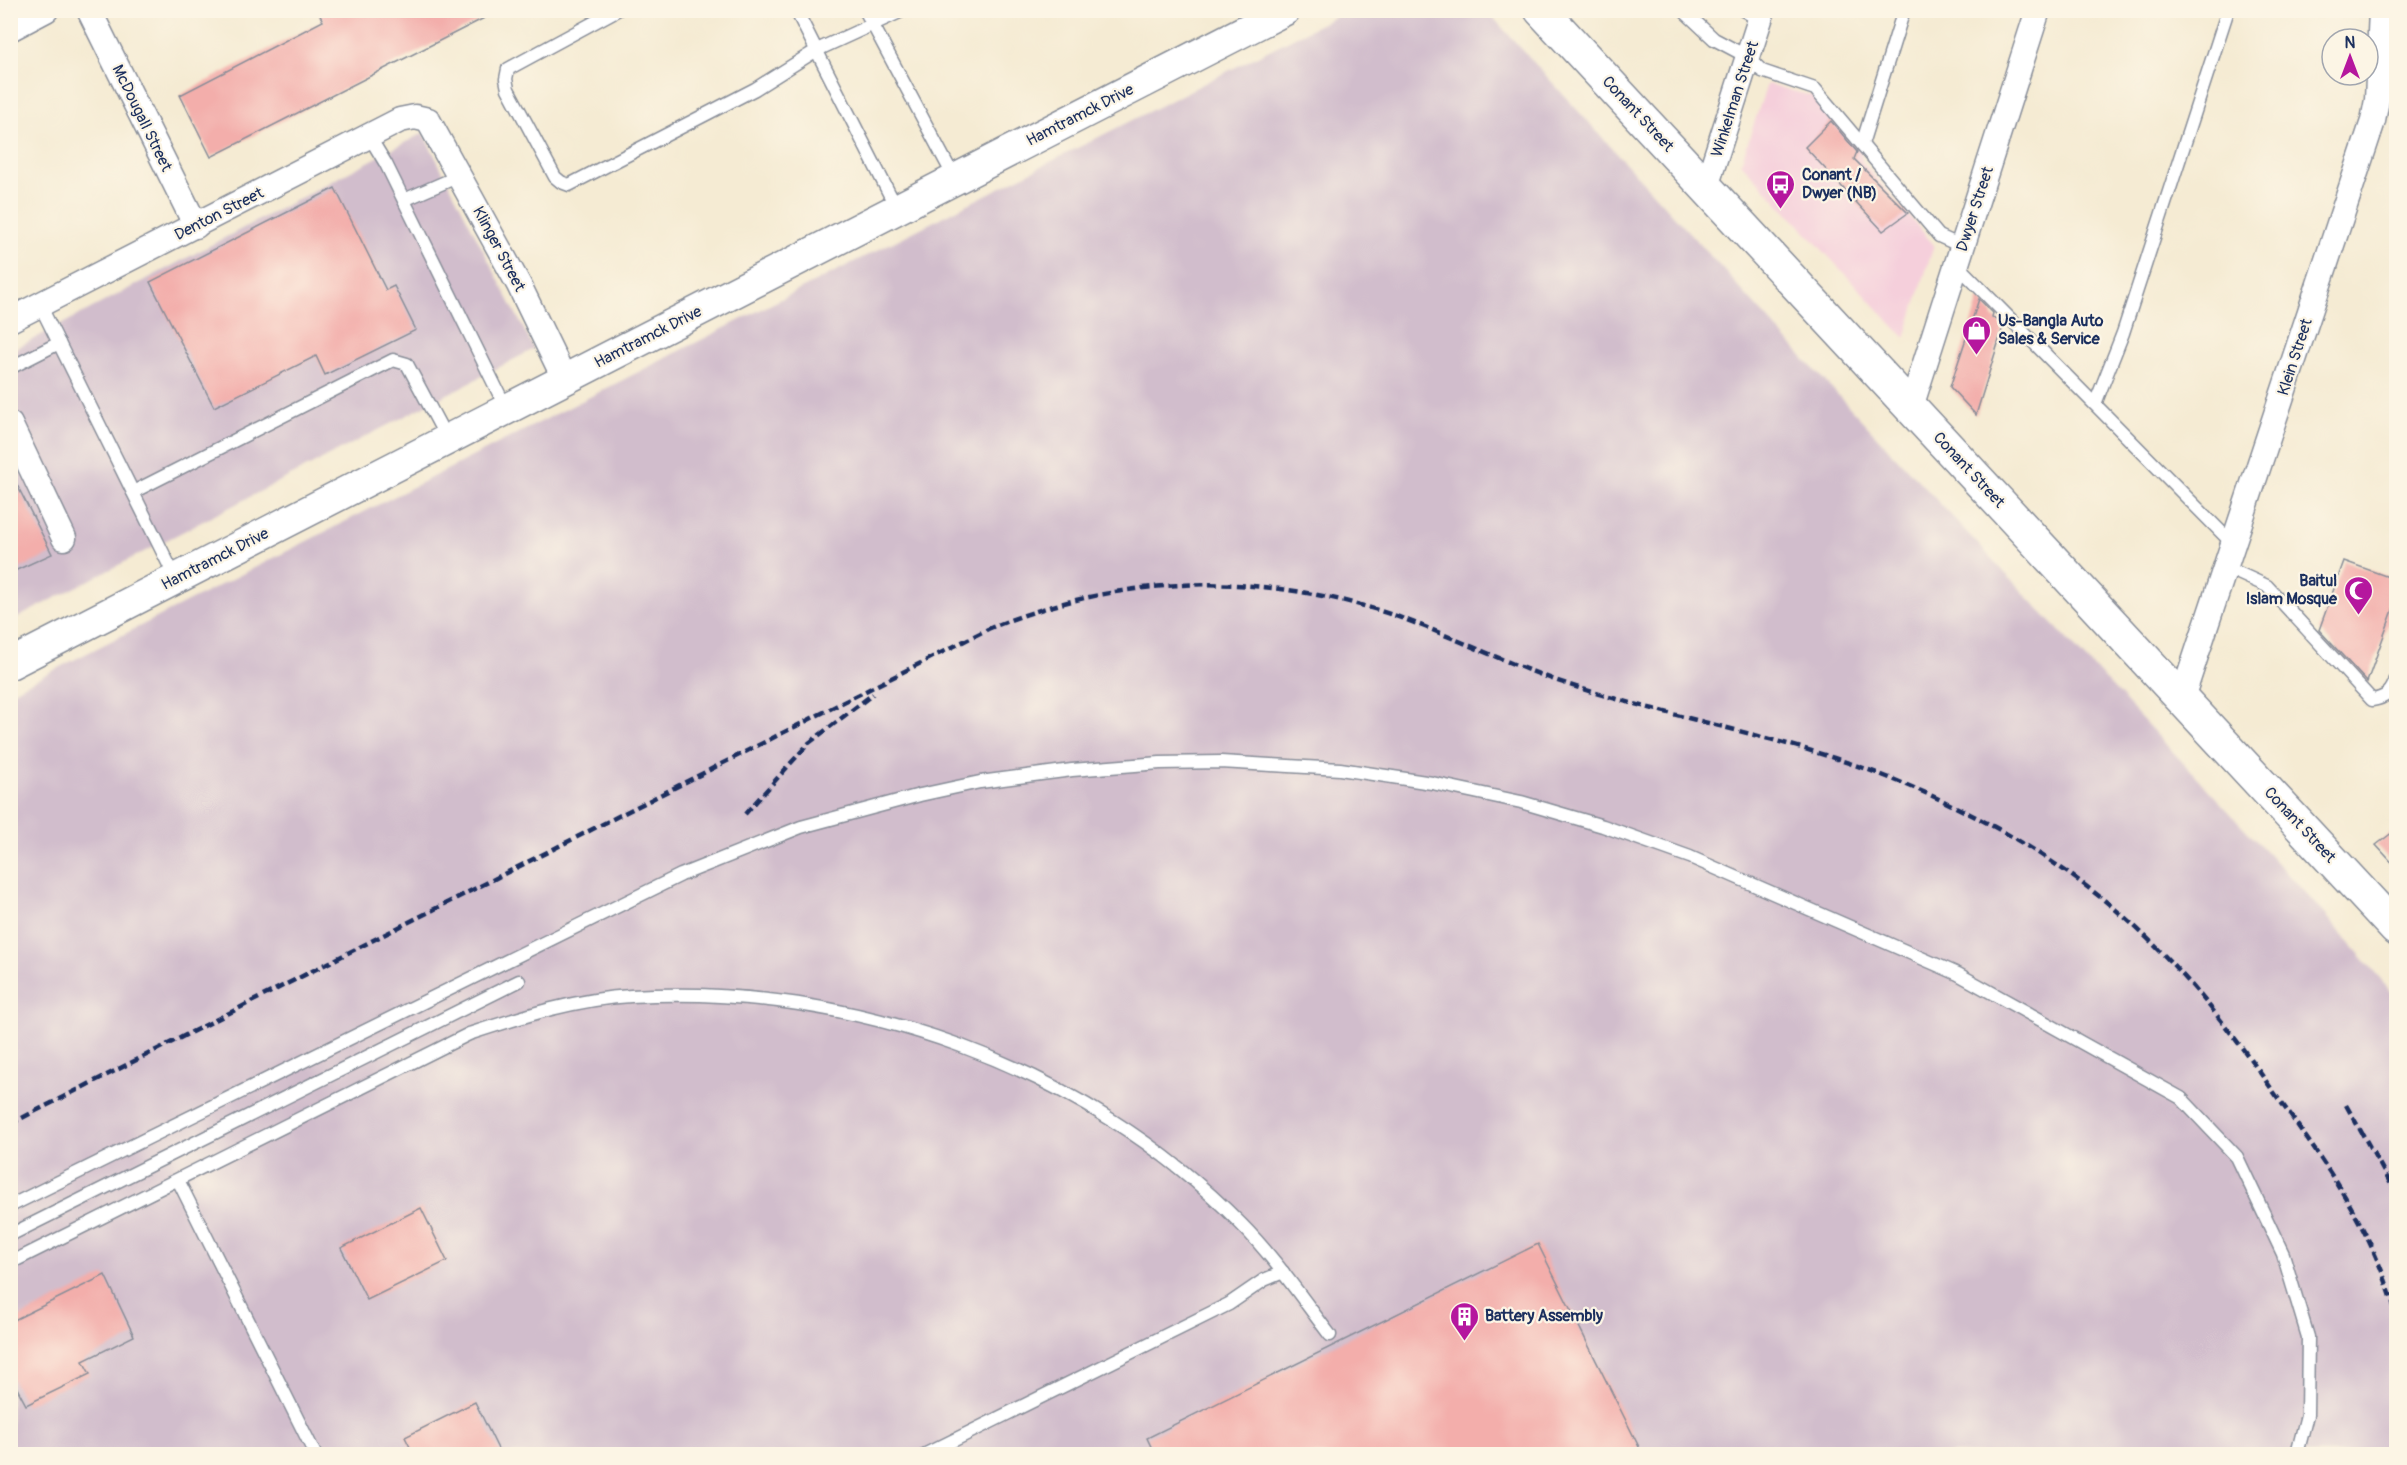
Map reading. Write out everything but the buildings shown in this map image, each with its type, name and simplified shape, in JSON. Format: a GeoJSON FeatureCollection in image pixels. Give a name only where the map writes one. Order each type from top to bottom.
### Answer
{"type":"FeatureCollection","features":[{"type":"Feature","properties":{"kind":"main road","name":"Conant Street"},"geometry":{"type":"LineString","coordinates":[[1542,10],[2397,929]]}},
{"type":"Feature","properties":{"kind":"street"},"geometry":{"type":"LineString","coordinates":[[10,29],[46,10]]}},
{"type":"Feature","properties":{"kind":"street","name":"McDougall Street"},"geometry":{"type":"LineString","coordinates":[[89,10],[196,226]]}},
{"type":"Feature","properties":{"kind":"street","name":"Hamtramck Drive"},"geometry":{"type":"LineString","coordinates":[[10,664],[1285,10]]}},
{"type":"Feature","properties":{"kind":"street","name":"Dwyer Street"},"geometry":{"type":"LineString","coordinates":[[1911,407],[2038,10]]}},
{"type":"Feature","properties":{"kind":"street","name":"Klein Street"},"geometry":{"type":"LineString","coordinates":[[2182,698],[2373,121],[2377,100],[2381,10]]}},
{"type":"Feature","properties":{"kind":"street","name":"Winkelman Street"},"geometry":{"type":"LineString","coordinates":[[1706,187],[1748,57],[1755,14]]}},
{"type":"Feature","properties":{"kind":"street","name":"Denton Street"},"geometry":{"type":"LineString","coordinates":[[10,320],[400,120],[415,117],[428,120]]}},
{"type":"Feature","properties":{"kind":"street","name":"Klinger Street"},"geometry":{"type":"LineString","coordinates":[[428,120],[519,285],[565,380]]}},
{"type":"Feature","properties":{"kind":"street"},"geometry":{"type":"LineString","coordinates":[[10,424],[64,538]]}},
{"type":"Feature","properties":{"kind":"lane"},"geometry":{"type":"LineString","coordinates":[[617,10],[508,69],[506,79],[508,89],[555,177],[561,182],[569,184],[756,89],[817,50],[904,10]]}},
{"type":"Feature","properties":{"kind":"lane"},"geometry":{"type":"LineString","coordinates":[[796,10],[897,209]]}},
{"type":"Feature","properties":{"kind":"lane"},"geometry":{"type":"LineString","coordinates":[[866,10],[956,180]]}},
{"type":"Feature","properties":{"kind":"lane"},"geometry":{"type":"LineString","coordinates":[[1683,10],[1714,39],[1748,57],[1762,70],[1815,89],[1939,236],[2095,404],[2233,544]]}},
{"type":"Feature","properties":{"kind":"lane"},"geometry":{"type":"LineString","coordinates":[[1862,144],[1904,10]]}},
{"type":"Feature","properties":{"kind":"lane"},"geometry":{"type":"LineString","coordinates":[[2095,404],[2123,333],[2228,10]]}},
{"type":"Feature","properties":{"kind":"lane"},"geometry":{"type":"LineString","coordinates":[[369,136],[404,201],[507,410]]}},
{"type":"Feature","properties":{"kind":"lane"},"geometry":{"type":"LineString","coordinates":[[404,201],[459,176]]}},
{"type":"Feature","properties":{"kind":"lane"},"geometry":{"type":"LineString","coordinates":[[40,305],[176,579]]}},
{"type":"Feature","properties":{"kind":"lane"},"geometry":{"type":"LineString","coordinates":[[10,368],[59,343]]}},
{"type":"Feature","properties":{"kind":"lane"},"geometry":{"type":"LineString","coordinates":[[133,492],[393,360],[407,364],[447,440]]}},
{"type":"Feature","properties":{"kind":"lane"},"geometry":{"type":"LineString","coordinates":[[2225,567],[2267,586],[2372,700],[2383,698],[2393,689],[2397,679]]}},
{"type":"Feature","properties":{"kind":"lane"},"geometry":{"type":"LineString","coordinates":[[10,1206],[681,875],[801,827],[920,795],[980,782],[1072,770],[1160,763],[1221,762],[1340,769],[1442,784],[1530,804],[1603,826],[1690,857],[1958,974],[2181,1098],[2237,1157],[2283,1254],[2308,1337],[2307,1415],[2297,1455]]}},
{"type":"Feature","properties":{"kind":"lane"},"geometry":{"type":"LineString","coordinates":[[10,1235],[519,981]]}},
{"type":"Feature","properties":{"kind":"lane"},"geometry":{"type":"LineString","coordinates":[[10,1263],[469,1034],[550,1009],[630,996],[697,995],[764,999],[830,1009],[917,1031],[959,1045],[1021,1071],[1081,1102],[1137,1138],[1191,1179],[1241,1224],[1283,1272],[1330,1335]]}},
{"type":"Feature","properties":{"kind":"lane"},"geometry":{"type":"LineString","coordinates":[[178,1180],[315,1455]]}},
{"type":"Feature","properties":{"kind":"lane"},"geometry":{"type":"LineString","coordinates":[[926,1455],[1229,1304],[1264,1280],[1283,1272]]}},
{"type":"Feature","properties":{"kind":"shaded area"},"geometry":{"type":"Polygon","coordinates":[[[1346,11],[1487,11],[1808,363],[2324,913],[2396,997],[2396,1454],[11,1454],[11,692],[1346,11]]]}},
{"type":"Feature","properties":{"kind":"shaded area"},"geometry":{"type":"Polygon","coordinates":[[[1767,84],[1812,96],[1861,149],[1862,161],[1934,245],[1905,338],[1741,163],[1767,84]]]}},
{"type":"Feature","properties":{"kind":"shaded area"},"geometry":{"type":"Polygon","coordinates":[[[423,133],[534,349],[11,621],[11,351],[423,133]]]}},
{"type":"Feature","properties":{"kind":"railway"},"geometry":{"type":"LineString","coordinates":[[10,1124],[988,629],[1037,611],[1088,597],[1139,589],[1190,585],[1242,585],[1294,591],[1345,601],[1396,616],[1570,685],[1834,758],[1923,792],[2010,836],[2051,861],[2127,919],[2191,985],[2234,1037],[2345,1197],[2374,1252],[2396,1313]]}},
{"type":"Feature","properties":{"kind":"railway"},"geometry":{"type":"LineString","coordinates":[[745,814],[809,743],[873,694]]}},
{"type":"Feature","properties":{"kind":"railway"},"geometry":{"type":"LineString","coordinates":[[2346,1105],[2396,1193]]}},
{"type":"Feature","properties":{"kind":"railway"},"geometry":{"type":"LineString","coordinates":[[2392,1152],[2396,1161]]}},
{"type":"Feature","properties":{"kind":"place","name":"Conant / Dwyer (NB)"},"geometry":{"type":"Point","coordinates":[1781,210]}},
{"type":"Feature","properties":{"kind":"place","name":"Us-Bangla Auto Sales & Service"},"geometry":{"type":"Point","coordinates":[1977,356]}},
{"type":"Feature","properties":{"kind":"place","name":"Baitul Islam Mosque"},"geometry":{"type":"Point","coordinates":[2358,616]}},
{"type":"Feature","properties":{"kind":"place","name":"Battery Assembly"},"geometry":{"type":"Point","coordinates":[1464,1342]}}]}
